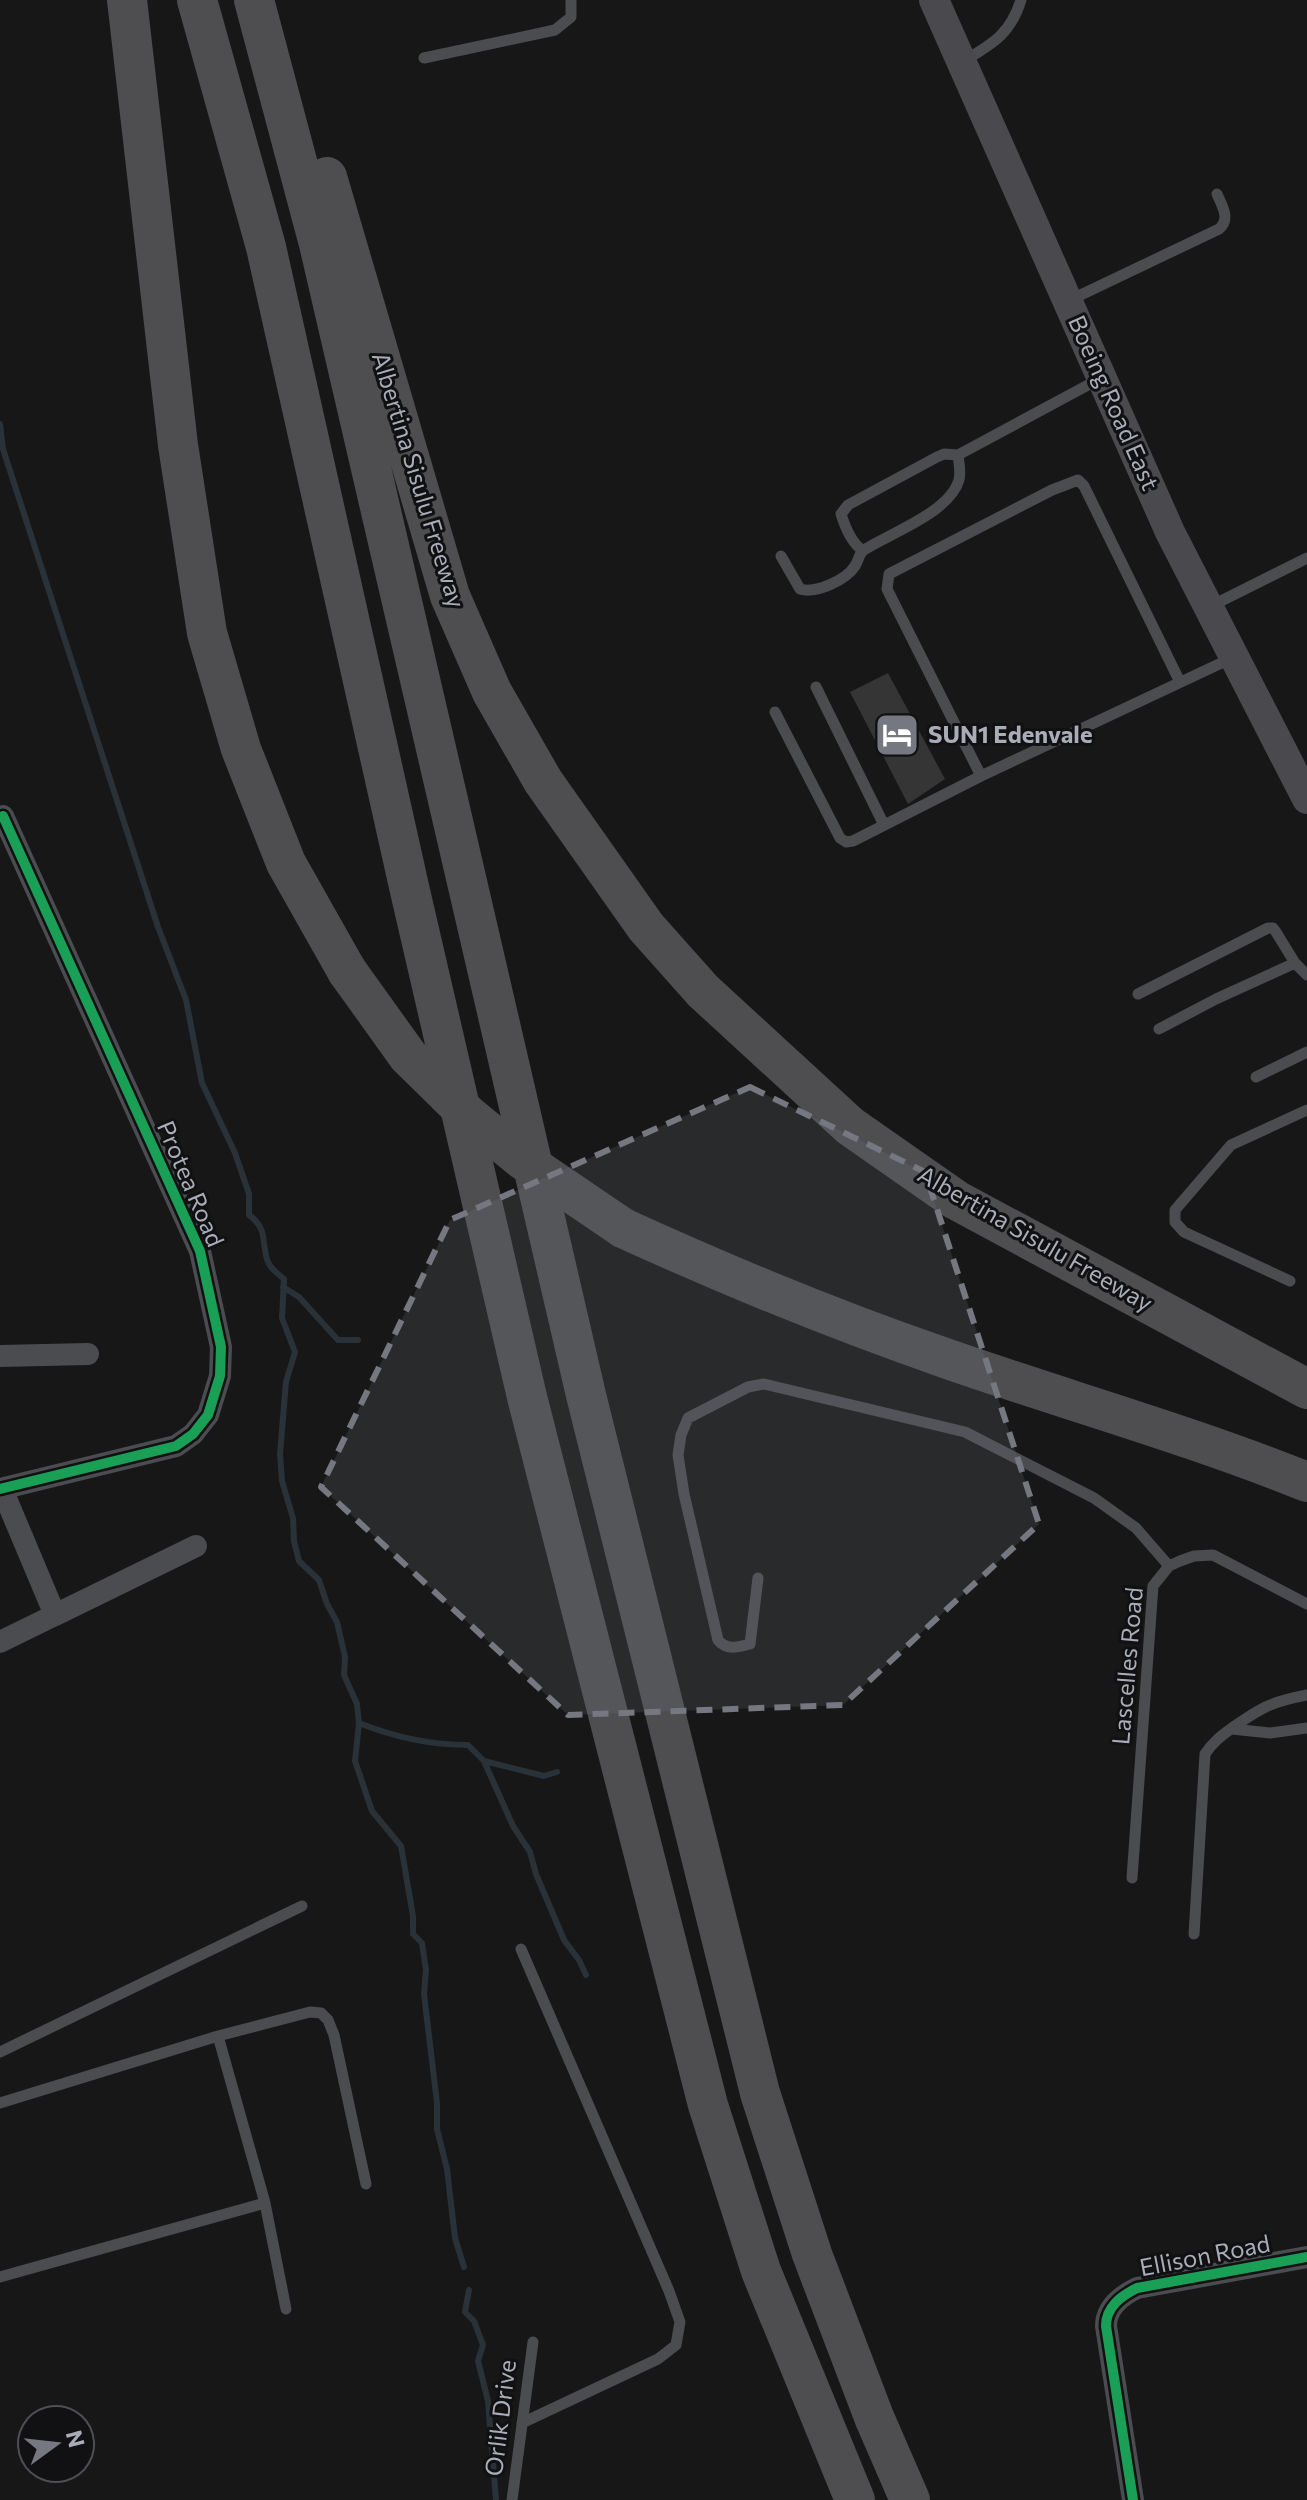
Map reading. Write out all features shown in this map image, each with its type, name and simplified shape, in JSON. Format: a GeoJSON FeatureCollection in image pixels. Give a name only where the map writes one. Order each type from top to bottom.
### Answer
{"type":"FeatureCollection","features":[{"type":"Feature","properties":{"kind":"highway"},"geometry":{"type":"LineString","coordinates":[[127,0],[178,445],[207,633],[241,749],[286,863],[347,971],[408,1056],[468,1115],[523,1160],[623,1228],[726,1276],[944,1358],[1226,1450],[1307,1482]]}},
{"type":"Feature","properties":{"kind":"highway"},"geometry":{"type":"LineString","coordinates":[[197,0],[266,247],[406,876],[527,1397],[704,2090],[761,2271],[855,2500]]}},
{"type":"Feature","properties":{"kind":"highway"},"geometry":{"type":"LineString","coordinates":[[254,0],[319,244],[586,1395],[760,2093],[812,2254],[874,2417],[910,2500]]}},
{"type":"Feature","properties":{"kind":"highway","name":"Albertina Sisulu Freeway"},"geometry":{"type":"LineString","coordinates":[[270,0],[344,231],[450,596],[492,692],[543,781],[646,927],[703,991],[850,1126],[944,1192],[1090,1274],[1307,1389]]}},
{"type":"Feature","properties":{"kind":"main road","name":"Boeing Road East"},"geometry":{"type":"LineString","coordinates":[[934,0],[1170,532],[1300,779]]}},
{"type":"Feature","properties":{"kind":"street","name":"Protea Road"},"geometry":{"type":"LineString","coordinates":[[1,1489],[176,1446],[193,1434],[208,1415],[220,1376],[221,1347],[200,1251],[11,856],[3,816]]}},
{"type":"Feature","properties":{"kind":"street"},"geometry":{"type":"LineString","coordinates":[[0,1356],[88,1354]]}},
{"type":"Feature","properties":{"kind":"street"},"geometry":{"type":"LineString","coordinates":[[1,1489],[55,1615]]}},
{"type":"Feature","properties":{"kind":"street"},"geometry":{"type":"LineString","coordinates":[[0,1642],[196,1546]]}},
{"type":"Feature","properties":{"kind":"street","name":"Ellison Road"},"geometry":{"type":"LineString","coordinates":[[1133,2500],[1106,2326],[1106,2319],[1115,2303],[1137,2288],[1307,2257]]}},
{"type":"Feature","properties":{"kind":"lane"},"geometry":{"type":"LineString","coordinates":[[424,58],[555,30],[571,17],[571,0]]}},
{"type":"Feature","properties":{"kind":"lane"},"geometry":{"type":"LineString","coordinates":[[961,62],[1002,35],[1015,20],[1021,0]]}},
{"type":"Feature","properties":{"kind":"lane"},"geometry":{"type":"LineString","coordinates":[[1068,302],[1219,229],[1225,222],[1225,216],[1217,194]]}},
{"type":"Feature","properties":{"kind":"lane"},"geometry":{"type":"LineString","coordinates":[[862,550],[855,545],[843,522],[841,514],[848,505],[937,457],[958,455],[1102,378]]}},
{"type":"Feature","properties":{"kind":"lane"},"geometry":{"type":"LineString","coordinates":[[781,556],[800,589],[815,591],[848,573],[855,567],[862,550],[927,515],[952,493],[960,473],[958,455]]}},
{"type":"Feature","properties":{"kind":"lane"},"geometry":{"type":"LineString","coordinates":[[981,776],[887,589],[889,574],[1052,490],[1078,480],[1084,486],[1180,682]]}},
{"type":"Feature","properties":{"kind":"lane"},"geometry":{"type":"LineString","coordinates":[[1209,607],[1307,558]]}},
{"type":"Feature","properties":{"kind":"lane"},"geometry":{"type":"LineString","coordinates":[[775,712],[840,838],[846,842],[1234,658]]}},
{"type":"Feature","properties":{"kind":"lane"},"geometry":{"type":"LineString","coordinates":[[816,687],[884,825]]}},
{"type":"Feature","properties":{"kind":"lane"},"geometry":{"type":"LineString","coordinates":[[1138,994],[1268,928],[1276,932],[1295,963],[1307,975]]}},
{"type":"Feature","properties":{"kind":"lane"},"geometry":{"type":"LineString","coordinates":[[1159,1029],[1295,963]]}},
{"type":"Feature","properties":{"kind":"lane"},"geometry":{"type":"LineString","coordinates":[[1256,1077],[1307,1052]]}},
{"type":"Feature","properties":{"kind":"lane"},"geometry":{"type":"LineString","coordinates":[[1290,1281],[1184,1232],[1175,1222],[1175,1210],[1231,1145],[1307,1110]]}},
{"type":"Feature","properties":{"kind":"lane"},"geometry":{"type":"LineString","coordinates":[[758,1578],[750,1644],[730,1648],[723,1646],[718,1640],[678,1455],[688,1418],[748,1387],[764,1384],[965,1432],[1094,1498],[1136,1528],[1169,1566]]}},
{"type":"Feature","properties":{"kind":"lane","name":"Lascelles Road"},"geometry":{"type":"LineString","coordinates":[[1132,1878],[1153,1586],[1169,1566],[1194,1556],[1213,1555],[1307,1604]]}},
{"type":"Feature","properties":{"kind":"lane"},"geometry":{"type":"LineString","coordinates":[[1194,1934],[1205,1754],[1219,1737],[1251,1713],[1273,1702],[1307,1695]]}},
{"type":"Feature","properties":{"kind":"lane"},"geometry":{"type":"LineString","coordinates":[[1232,1729],[1270,1733],[1307,1728]]}},
{"type":"Feature","properties":{"kind":"lane"},"geometry":{"type":"LineString","coordinates":[[0,2052],[302,1906]]}},
{"type":"Feature","properties":{"kind":"lane"},"geometry":{"type":"LineString","coordinates":[[521,1949],[680,2322],[676,2345],[658,2359],[522,2423]]}},
{"type":"Feature","properties":{"kind":"lane"},"geometry":{"type":"LineString","coordinates":[[0,2103],[218,2036],[310,2012],[321,2013],[328,2020],[334,2035],[366,2184]]}},
{"type":"Feature","properties":{"kind":"lane"},"geometry":{"type":"LineString","coordinates":[[218,2036],[265,2203],[286,2309]]}},
{"type":"Feature","properties":{"kind":"lane"},"geometry":{"type":"LineString","coordinates":[[0,2277],[265,2203]]}},
{"type":"Feature","properties":{"kind":"lane","name":"Orlik Drive"},"geometry":{"type":"LineString","coordinates":[[512,2500],[533,2342]]}},
{"type":"Feature","properties":{"kind":"highlighted area"},"geometry":{"type":"Polygon","coordinates":[[[750,1087],[925,1172],[1039,1524],[843,1705],[568,1715],[321,1487],[450,1220],[750,1087]]]}},
{"type":"Feature","properties":{"kind":"building","name":"SUN1 Edenvale"},"geometry":{"type":"Polygon","coordinates":[[[888,673],[945,779],[908,804],[850,692],[888,673]]]}},
{"type":"Feature","properties":{"kind":"waterway"},"geometry":{"type":"LineString","coordinates":[[0,424],[3,449],[158,927],[186,1000],[202,1083],[235,1153],[249,1194],[249,1215],[260,1226],[266,1257],[284,1279],[282,1318],[295,1352],[286,1382],[280,1454],[282,1481],[293,1518],[299,1561],[319,1580],[337,1622],[345,1657],[344,1675],[357,1704],[359,1723],[355,1761],[372,1811],[401,1846],[413,1916],[413,1934],[422,1943],[437,2129],[447,2169],[455,2238],[464,2267]]}},
{"type":"Feature","properties":{"kind":"waterway"},"geometry":{"type":"LineString","coordinates":[[283,1287],[299,1297],[338,1340],[358,1340]]}},
{"type":"Feature","properties":{"kind":"waterway"},"geometry":{"type":"LineString","coordinates":[[359,1723],[412,1739],[468,1745],[484,1761],[513,1826],[530,1852],[564,1940],[586,1975]]}},
{"type":"Feature","properties":{"kind":"waterway"},"geometry":{"type":"LineString","coordinates":[[484,1761],[544,1776],[557,1772]]}},
{"type":"Feature","properties":{"kind":"waterway"},"geometry":{"type":"LineString","coordinates":[[469,2290],[465,2312],[474,2321],[483,2345],[478,2361],[488,2401],[496,2500]]}},
{"type":"Feature","properties":{"kind":"cycle path"},"geometry":{"type":"LineString","coordinates":[[0,1489],[176,1446],[193,1434],[208,1415],[220,1376],[221,1347],[200,1251],[3,816]]}},
{"type":"Feature","properties":{"kind":"cycle path"},"geometry":{"type":"LineString","coordinates":[[1133,2500],[1106,2326],[1112,2308],[1137,2288],[1307,2257]]}},
{"type":"Feature","properties":{"kind":"place","name":"SUN1 Edenvale"},"geometry":{"type":"Point","coordinates":[897,735]}}]}
